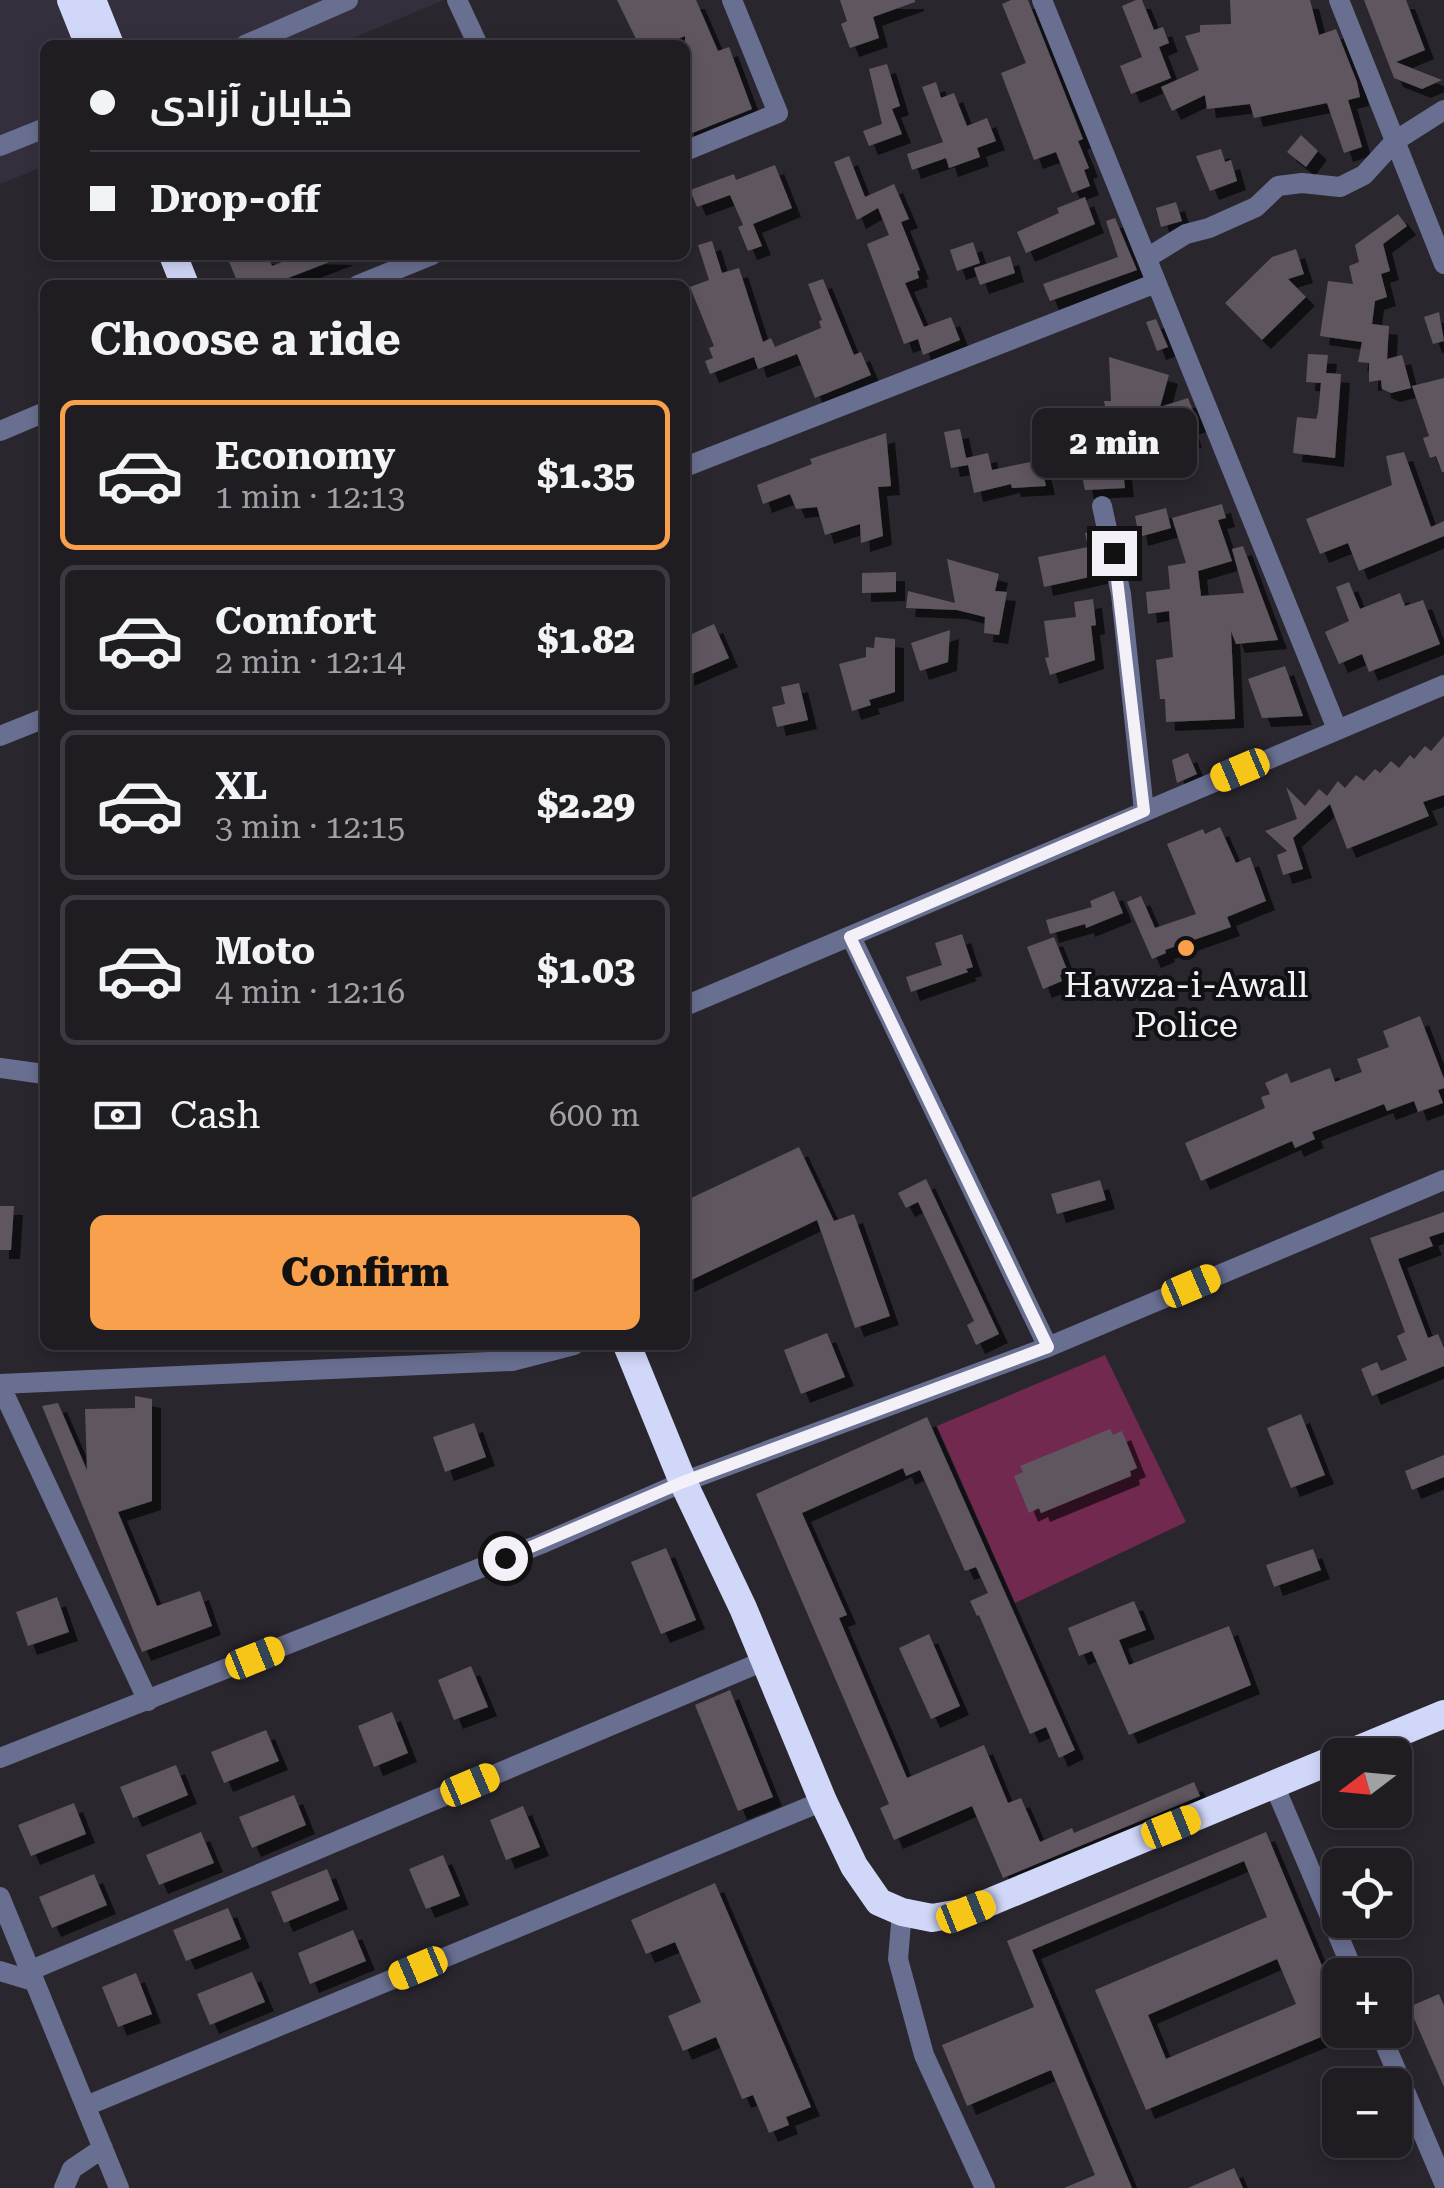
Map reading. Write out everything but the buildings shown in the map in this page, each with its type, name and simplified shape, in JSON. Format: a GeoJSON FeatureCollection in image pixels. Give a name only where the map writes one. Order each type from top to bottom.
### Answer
{"type":"FeatureCollection","features":[{"type":"Feature","properties":{"kind":"highway"},"geometry":{"type":"LineString","coordinates":[[70,0],[87,40]]}},
{"type":"Feature","properties":{"kind":"highway"},"geometry":{"type":"LineString","coordinates":[[92,0],[108,40]]}},
{"type":"Feature","properties":{"kind":"highway"},"geometry":{"type":"LineString","coordinates":[[628,1350],[823,1801],[854,1866],[879,1902],[932,1918],[966,1912],[1322,1765]]}},
{"type":"Feature","properties":{"kind":"highway"},"geometry":{"type":"LineString","coordinates":[[1386,1738],[1444,1714]]}},
{"type":"Feature","properties":{"kind":"street"},"geometry":{"type":"LineString","coordinates":[[256,40],[348,0]]}},
{"type":"Feature","properties":{"kind":"street"},"geometry":{"type":"LineString","coordinates":[[457,0],[476,40]]}},
{"type":"Feature","properties":{"kind":"street"},"geometry":{"type":"LineString","coordinates":[[690,149],[778,113],[732,0]]}},
{"type":"Feature","properties":{"kind":"street"},"geometry":{"type":"LineString","coordinates":[[1042,0],[1337,729]]}},
{"type":"Feature","properties":{"kind":"street"},"geometry":{"type":"LineString","coordinates":[[1339,0],[1444,264]]}},
{"type":"Feature","properties":{"kind":"street"},"geometry":{"type":"LineString","coordinates":[[1146,258],[1186,234],[1256,208],[1278,186],[1302,183],[1340,187],[1364,175],[1395,141],[1444,110]]}},
{"type":"Feature","properties":{"kind":"street"},"geometry":{"type":"LineString","coordinates":[[0,146],[40,130]]}},
{"type":"Feature","properties":{"kind":"street"},"geometry":{"type":"LineString","coordinates":[[370,280],[420,260]]}},
{"type":"Feature","properties":{"kind":"street"},"geometry":{"type":"LineString","coordinates":[[690,466],[1156,283]]}},
{"type":"Feature","properties":{"kind":"street"},"geometry":{"type":"LineString","coordinates":[[0,430],[40,414]]}},
{"type":"Feature","properties":{"kind":"street"},"geometry":{"type":"LineString","coordinates":[[1102,506],[1121,594],[1144,811]]}},
{"type":"Feature","properties":{"kind":"street"},"geometry":{"type":"LineString","coordinates":[[690,1004],[1444,685]]}},
{"type":"Feature","properties":{"kind":"street"},"geometry":{"type":"LineString","coordinates":[[0,736],[40,720]]}},
{"type":"Feature","properties":{"kind":"street"},"geometry":{"type":"LineString","coordinates":[[850,937],[1048,1347]]}},
{"type":"Feature","properties":{"kind":"street"},"geometry":{"type":"LineString","coordinates":[[0,1068],[40,1073]]}},
{"type":"Feature","properties":{"kind":"street"},"geometry":{"type":"LineString","coordinates":[[0,1758],[541,1544],[683,1482],[1048,1347],[1443,1183]]}},
{"type":"Feature","properties":{"kind":"street"},"geometry":{"type":"LineString","coordinates":[[148,1701],[0,1384],[512,1361],[555,1350]]}},
{"type":"Feature","properties":{"kind":"street"},"geometry":{"type":"LineString","coordinates":[[0,1971],[31,1976],[764,1661]]}},
{"type":"Feature","properties":{"kind":"street"},"geometry":{"type":"LineString","coordinates":[[1274,1785],[1348,1958]]}},
{"type":"Feature","properties":{"kind":"street"},"geometry":{"type":"LineString","coordinates":[[86,2106],[823,1801]]}},
{"type":"Feature","properties":{"kind":"street"},"geometry":{"type":"LineString","coordinates":[[0,1897],[120,2188]]}},
{"type":"Feature","properties":{"kind":"street"},"geometry":{"type":"LineString","coordinates":[[902,1912],[898,1959],[924,2056],[985,2188]]}},
{"type":"Feature","properties":{"kind":"street"},"geometry":{"type":"LineString","coordinates":[[1387,2048],[1444,2184]]}},
{"type":"Feature","properties":{"kind":"street"},"geometry":{"type":"LineString","coordinates":[[64,2188],[72,2170],[103,2148]]}},
{"type":"Feature","properties":{"kind":"shaded area"},"geometry":{"type":"Polygon","coordinates":[[[0,0],[444,0],[348,40],[40,40],[40,168],[0,184],[0,0]]]}},
{"type":"Feature","properties":{"kind":"shaded area"},"geometry":{"type":"Polygon","coordinates":[[[1105,1355],[1186,1522],[1015,1603],[937,1426],[1105,1355]]]}},
{"type":"Feature","properties":{"kind":"place","name":"Hawza-i-Awall Police"},"geometry":{"type":"Point","coordinates":[1186,948]}},
{"type":"Feature","properties":{"kind":"route"},"geometry":{"type":"LineString","coordinates":[[505,1558],[683,1482],[1048,1347],[850,937],[1144,811],[1114,553]]}}]}
